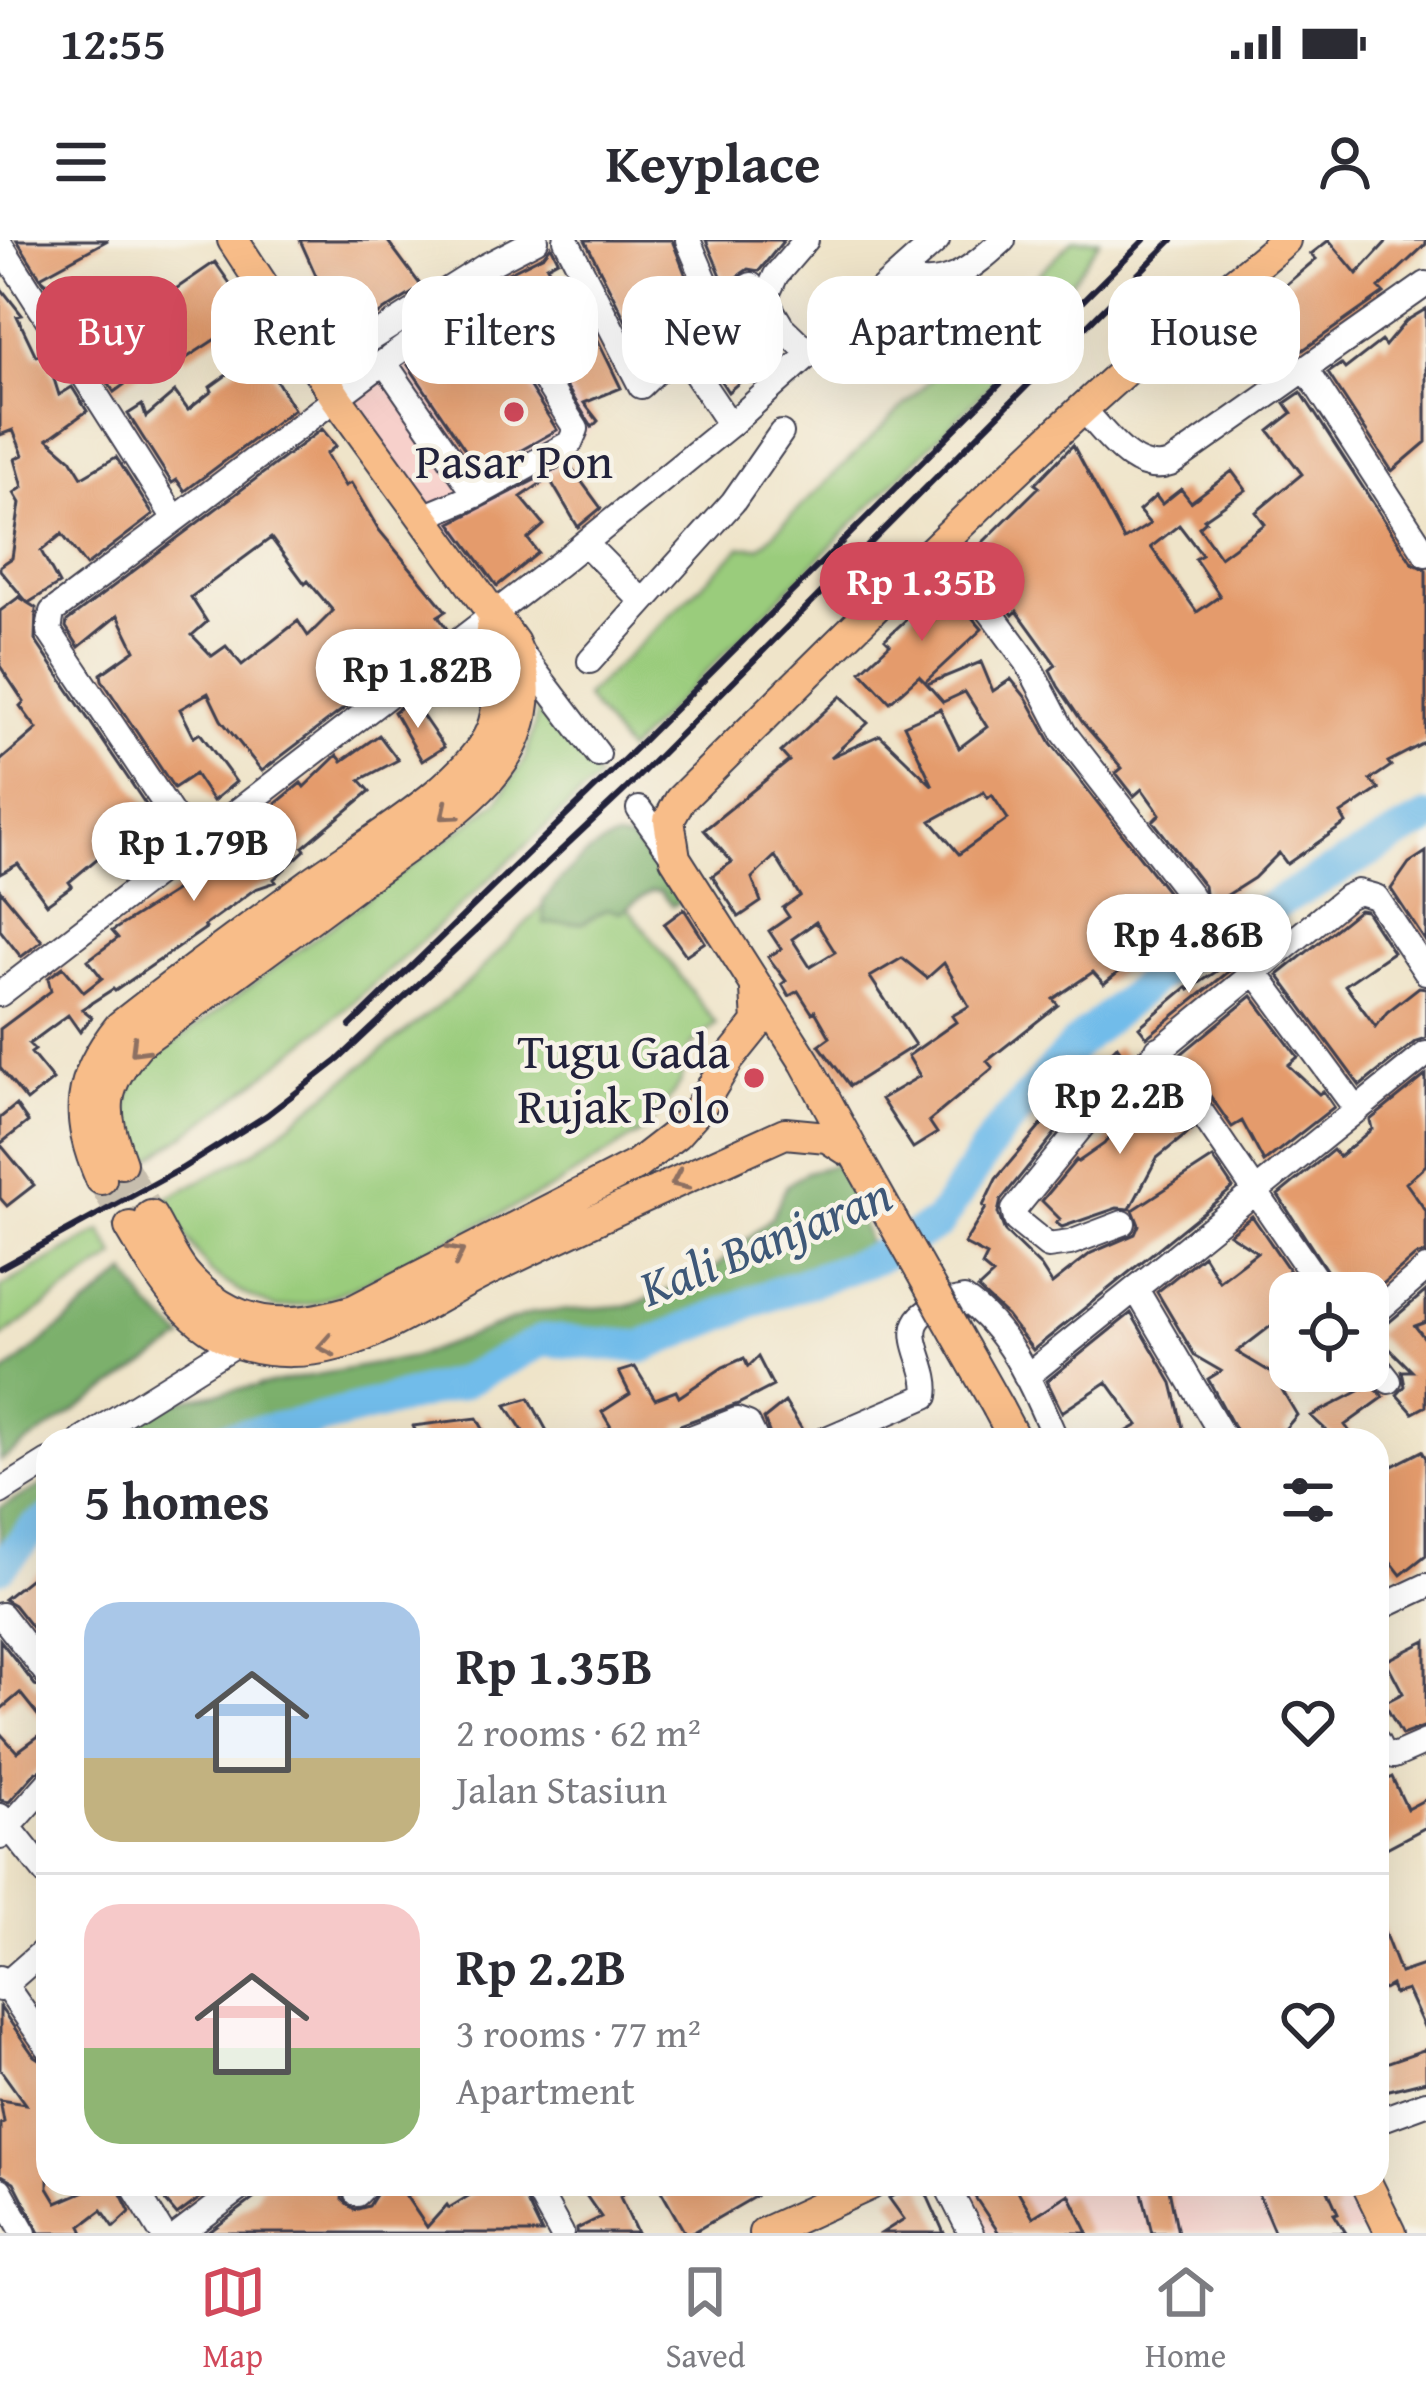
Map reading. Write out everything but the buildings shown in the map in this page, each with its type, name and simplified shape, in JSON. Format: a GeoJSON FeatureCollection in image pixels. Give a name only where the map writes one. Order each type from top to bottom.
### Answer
{"type":"FeatureCollection","features":[{"type":"Feature","properties":{"kind":"main road"},"geometry":{"type":"LineString","coordinates":[[233,240],[257,276]]}},
{"type":"Feature","properties":{"kind":"main road"},"geometry":{"type":"LineString","coordinates":[[1009,1428],[805,1062],[675,858],[669,820],[680,800],[1083,409],[1285,240]]}},
{"type":"Feature","properties":{"kind":"main road"},"geometry":{"type":"LineString","coordinates":[[328,384],[338,399],[494,615],[514,643],[526,670],[523,716],[490,778],[418,838],[139,1043],[114,1074],[106,1120],[111,1171],[82,1127],[83,1092],[96,1055],[120,1026],[386,830],[475,758],[490,731],[500,690],[489,652],[494,615]]}},
{"type":"Feature","properties":{"kind":"main road"},"geometry":{"type":"LineString","coordinates":[[434,664],[473,667],[500,690]]}},
{"type":"Feature","properties":{"kind":"main road"},"geometry":{"type":"LineString","coordinates":[[754,983],[758,1023],[729,1060],[700,1107],[676,1134],[636,1165],[354,1310],[315,1322],[281,1325],[247,1317],[219,1302],[184,1273],[141,1222],[171,1296],[206,1325],[238,1343],[272,1351],[310,1350],[361,1337],[549,1240],[785,1133],[797,1126],[812,1102],[811,1075],[805,1062],[786,1046],[761,1042],[729,1060],[718,1089],[728,1118],[754,1135],[785,1133],[827,1137],[856,1156]]}},
{"type":"Feature","properties":{"kind":"main road"},"geometry":{"type":"LineString","coordinates":[[764,2233],[828,2196]]}},
{"type":"Feature","properties":{"kind":"main road"},"geometry":{"type":"LineString","coordinates":[[1373,2196],[1391,2233]]}},
{"type":"Feature","properties":{"kind":"street"},"geometry":{"type":"LineString","coordinates":[[378,334],[536,240]]}},
{"type":"Feature","properties":{"kind":"street"},"geometry":{"type":"LineString","coordinates":[[566,240],[622,349]]}},
{"type":"Feature","properties":{"kind":"street"},"geometry":{"type":"LineString","coordinates":[[688,240],[703,276]]}},
{"type":"Feature","properties":{"kind":"street"},"geometry":{"type":"LineString","coordinates":[[806,240],[776,275],[765,299],[782,327],[807,351]]}},
{"type":"Feature","properties":{"kind":"street"},"geometry":{"type":"LineString","coordinates":[[899,276],[938,240]]}},
{"type":"Feature","properties":{"kind":"street"},"geometry":{"type":"LineString","coordinates":[[952,276],[981,260],[1003,240]]}},
{"type":"Feature","properties":{"kind":"street"},"geometry":{"type":"LineString","coordinates":[[0,244],[174,517]]}},
{"type":"Feature","properties":{"kind":"street"},"geometry":{"type":"LineString","coordinates":[[1083,409],[1139,465],[1156,470],[1426,284]]}},
{"type":"Feature","properties":{"kind":"street"},"geometry":{"type":"LineString","coordinates":[[192,844],[48,627],[56,608],[384,362],[480,292],[489,292],[576,429],[576,436],[476,495],[423,517]]}},
{"type":"Feature","properties":{"kind":"street"},"geometry":{"type":"LineString","coordinates":[[0,994],[434,664],[730,425],[807,355]]}},
{"type":"Feature","properties":{"kind":"street"},"geometry":{"type":"LineString","coordinates":[[384,362],[476,495]]}},
{"type":"Feature","properties":{"kind":"street"},"geometry":{"type":"LineString","coordinates":[[1306,369],[1426,554]]}},
{"type":"Feature","properties":{"kind":"street"},"geometry":{"type":"LineString","coordinates":[[702,384],[730,425]]}},
{"type":"Feature","properties":{"kind":"street"},"geometry":{"type":"LineString","coordinates":[[590,661],[733,502],[781,433]]}},
{"type":"Feature","properties":{"kind":"street"},"geometry":{"type":"LineString","coordinates":[[585,543],[643,602]]}},
{"type":"Feature","properties":{"kind":"street"},"geometry":{"type":"LineString","coordinates":[[935,550],[1003,629],[1027,662],[1064,733],[1191,896]]}},
{"type":"Feature","properties":{"kind":"street"},"geometry":{"type":"LineString","coordinates":[[514,643],[598,754]]}},
{"type":"Feature","properties":{"kind":"street"},"geometry":{"type":"LineString","coordinates":[[640,809],[675,858]]}},
{"type":"Feature","properties":{"kind":"street"},"geometry":{"type":"LineString","coordinates":[[1123,1223],[1048,1246],[1016,1220],[1014,1210],[1112,1089],[1158,1049],[1358,892],[1376,897],[1426,972]]}},
{"type":"Feature","properties":{"kind":"street"},"geometry":{"type":"LineString","coordinates":[[1256,973],[1357,1110]]}},
{"type":"Feature","properties":{"kind":"street"},"geometry":{"type":"LineString","coordinates":[[1158,1049],[1311,1272]]}},
{"type":"Feature","properties":{"kind":"street"},"geometry":{"type":"LineString","coordinates":[[1026,1377],[1426,1054]]}},
{"type":"Feature","properties":{"kind":"street"},"geometry":{"type":"LineString","coordinates":[[1389,1301],[1426,1269]]}},
{"type":"Feature","properties":{"kind":"street"},"geometry":{"type":"LineString","coordinates":[[1137,1291],[1218,1428]]}},
{"type":"Feature","properties":{"kind":"street"},"geometry":{"type":"LineString","coordinates":[[852,1428],[926,1396],[928,1384],[913,1336],[918,1322],[948,1302],[964,1299],[978,1308],[1026,1377],[1050,1428]]}},
{"type":"Feature","properties":{"kind":"street"},"geometry":{"type":"LineString","coordinates":[[101,1428],[238,1343]]}},
{"type":"Feature","properties":{"kind":"street"},"geometry":{"type":"LineString","coordinates":[[717,1428],[737,1420],[750,1428]]}},
{"type":"Feature","properties":{"kind":"street"},"geometry":{"type":"LineString","coordinates":[[0,1492],[36,1470]]}},
{"type":"Feature","properties":{"kind":"street"},"geometry":{"type":"LineString","coordinates":[[1389,1603],[1426,1586]]}},
{"type":"Feature","properties":{"kind":"street"},"geometry":{"type":"LineString","coordinates":[[1,1615],[36,1660]]}},
{"type":"Feature","properties":{"kind":"street"},"geometry":{"type":"LineString","coordinates":[[1389,1754],[1426,1742]]}},
{"type":"Feature","properties":{"kind":"street"},"geometry":{"type":"LineString","coordinates":[[36,1795],[3,1827],[36,1863]]}},
{"type":"Feature","properties":{"kind":"street"},"geometry":{"type":"LineString","coordinates":[[36,1957],[2,1984],[36,2031]]}},
{"type":"Feature","properties":{"kind":"street"},"geometry":{"type":"LineString","coordinates":[[1389,2117],[1426,2103]]}},
{"type":"Feature","properties":{"kind":"street"},"geometry":{"type":"LineString","coordinates":[[0,2191],[24,2233]]}},
{"type":"Feature","properties":{"kind":"street"},"geometry":{"type":"LineString","coordinates":[[139,2196],[162,2233]]}},
{"type":"Feature","properties":{"kind":"street"},"geometry":{"type":"LineString","coordinates":[[181,2233],[230,2196]]}},
{"type":"Feature","properties":{"kind":"street"},"geometry":{"type":"LineString","coordinates":[[541,2196],[561,2233]]}},
{"type":"Feature","properties":{"kind":"street"},"geometry":{"type":"LineString","coordinates":[[952,2196],[971,2233]]}},
{"type":"Feature","properties":{"kind":"shaded area"},"geometry":{"type":"Polygon","coordinates":[[[402,322],[402,384],[572,384],[598,421],[536,487],[447,550],[328,384],[378,384],[378,336],[402,322]]]}},
{"type":"Feature","properties":{"kind":"shaded area"},"geometry":{"type":"Polygon","coordinates":[[[954,2196],[1372,2196],[1390,2233],[974,2233],[954,2196]]]}},
{"type":"Feature","properties":{"kind":"green space"},"geometry":{"type":"Polygon","coordinates":[[[1073,240],[1100,240],[1075,276],[1036,276],[1073,240]]]}},
{"type":"Feature","properties":{"kind":"green space"},"geometry":{"type":"Polygon","coordinates":[[[926,384],[991,384],[627,752],[585,697],[741,547],[760,547],[926,384]]]}},
{"type":"Feature","properties":{"kind":"green space"},"geometry":{"type":"Polygon","coordinates":[[[540,705],[598,779],[318,1031],[138,1167],[124,1127],[133,1074],[497,802],[525,759],[540,705]]]}},
{"type":"Feature","properties":{"kind":"green space"},"geometry":{"type":"Polygon","coordinates":[[[616,839],[632,841],[685,899],[672,906],[660,891],[651,891],[621,912],[607,909],[583,923],[544,924],[543,902],[558,882],[585,857],[616,839]]]}},
{"type":"Feature","properties":{"kind":"green space"},"geometry":{"type":"Polygon","coordinates":[[[590,857],[716,1024],[690,1046],[680,1084],[647,1129],[554,1187],[315,1303],[276,1308],[210,1272],[162,1201],[254,1152],[469,982],[590,857]]]}},
{"type":"Feature","properties":{"kind":"green space"},"geometry":{"type":"Polygon","coordinates":[[[841,1163],[874,1259],[642,1347],[544,1340],[460,1383],[305,1423],[279,1428],[123,1428],[150,1406],[413,1357],[532,1313],[633,1305],[708,1274],[772,1217],[787,1185],[807,1172],[841,1163]]]}},
{"type":"Feature","properties":{"kind":"green space"},"geometry":{"type":"Polygon","coordinates":[[[101,1231],[116,1256],[0,1338],[0,1288],[101,1231]]]}},
{"type":"Feature","properties":{"kind":"green space"},"geometry":{"type":"Polygon","coordinates":[[[127,1273],[148,1305],[184,1339],[50,1428],[36,1428],[36,1437],[0,1461],[0,1377],[127,1273]]]}},
{"type":"Feature","properties":{"kind":"green space"},"geometry":{"type":"Polygon","coordinates":[[[36,1488],[36,1529],[0,1567],[0,1508],[36,1488]]]}},
{"type":"Feature","properties":{"kind":"waterway","name":"Kali Banjaran"},"geometry":{"type":"LineString","coordinates":[[279,1428],[460,1383],[544,1340],[642,1347],[874,1259],[938,1223],[996,1135],[1076,1044],[1173,962],[1426,819]]}},
{"type":"Feature","properties":{"kind":"waterway","name":"Kali Banjaran"},"geometry":{"type":"LineString","coordinates":[[0,1567],[36,1528]]}},
{"type":"Feature","properties":{"kind":"tunnel"},"geometry":{"type":"LineString","coordinates":[[121,1163],[151,1216]]}},
{"type":"Feature","properties":{"kind":"tunnel"},"geometry":{"type":"LineString","coordinates":[[101,1179],[130,1227]]}},
{"type":"Feature","properties":{"kind":"railway"},"geometry":{"type":"LineString","coordinates":[[350,1026],[638,746],[1144,240]]}},
{"type":"Feature","properties":{"kind":"railway"},"geometry":{"type":"LineString","coordinates":[[0,1268],[181,1169],[267,1115],[338,1060],[626,789],[1172,240]]}},
{"type":"Feature","properties":{"kind":"place","name":"Pasar Pon"},"geometry":{"type":"Point","coordinates":[514,412]}},
{"type":"Feature","properties":{"kind":"place","name":"Tugu Gada Rujak Polo"},"geometry":{"type":"Point","coordinates":[754,1078]}}]}
